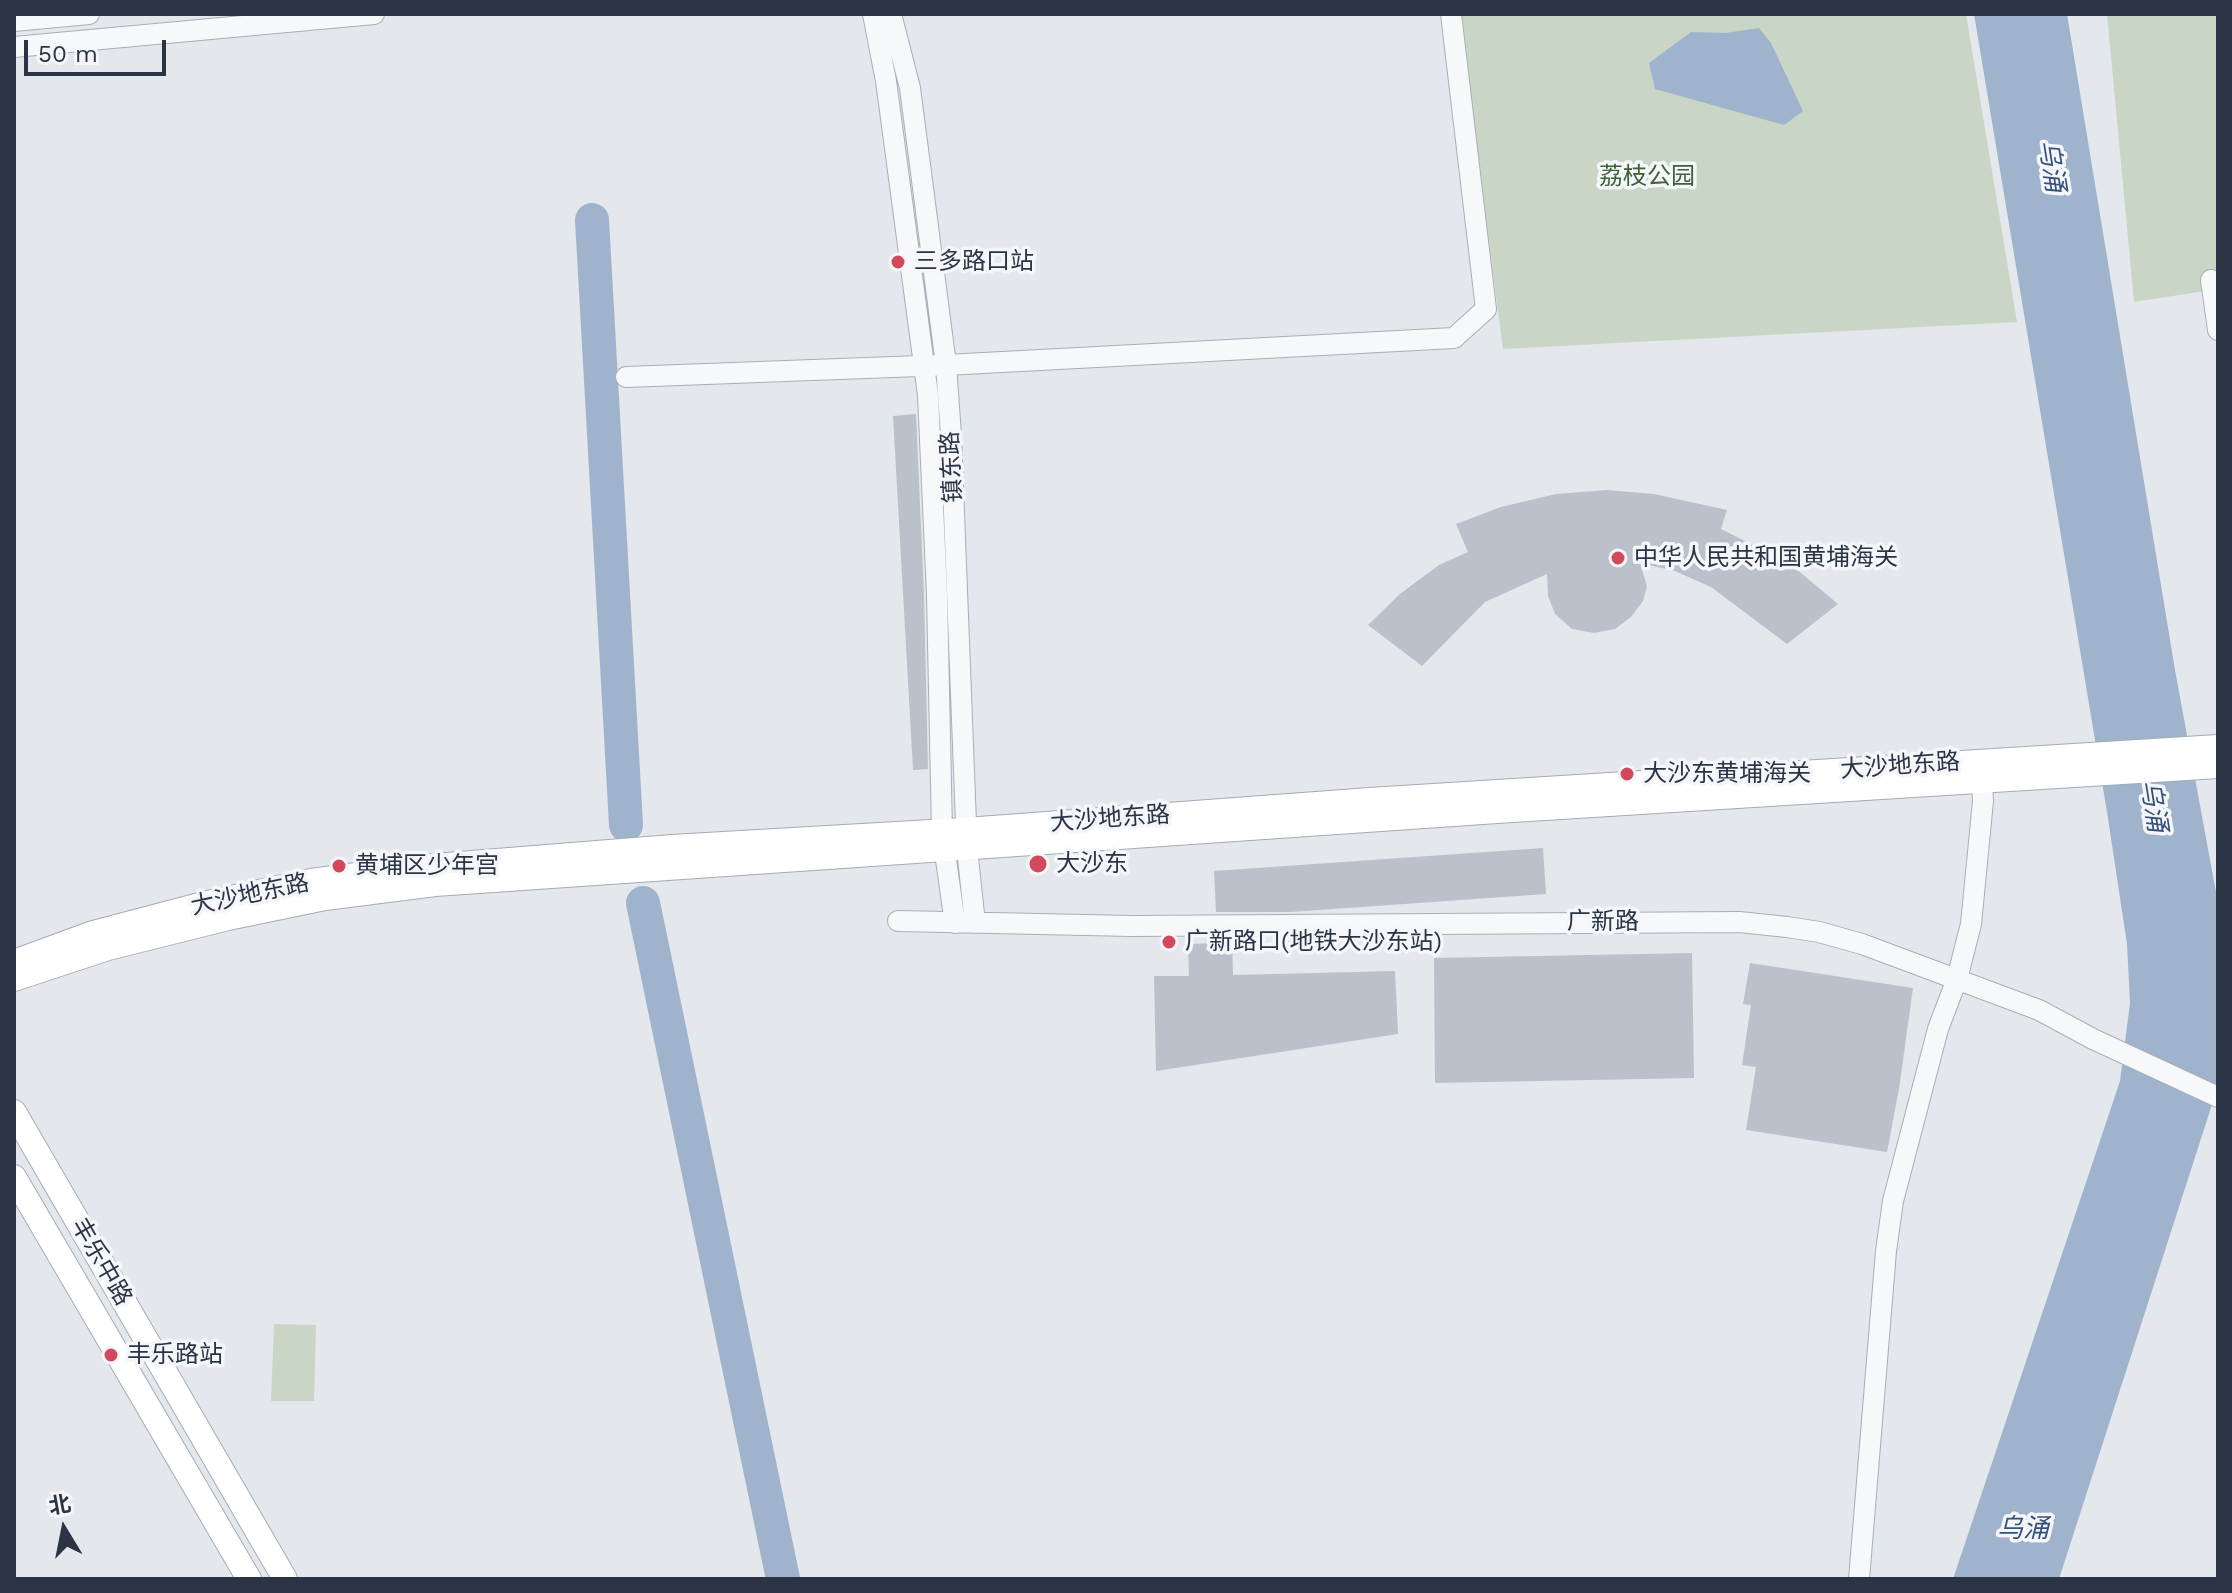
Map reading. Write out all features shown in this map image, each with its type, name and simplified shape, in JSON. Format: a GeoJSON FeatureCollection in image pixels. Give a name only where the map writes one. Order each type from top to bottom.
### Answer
{"type":"FeatureCollection","features":[{"type":"Feature","properties":{"kind":"main road","name":"大沙地东路"},"geometry":{"type":"LineString","coordinates":[[14,979],[173,930],[278,907],[379,890],[1384,799],[1982,772],[2212,757]]}},
{"type":"Feature","properties":{"kind":"main road","name":"大沙地东路"},"geometry":{"type":"LineString","coordinates":[[14,962],[93,933],[153,916],[270,889],[352,875],[460,863],[657,848],[955,840]]}},
{"type":"Feature","properties":{"kind":"main road","name":"丰乐中路"},"geometry":{"type":"LineString","coordinates":[[14,1112],[285,1579]]}},
{"type":"Feature","properties":{"kind":"main road","name":"丰乐中路"},"geometry":{"type":"LineString","coordinates":[[14,1177],[249,1579]]}},
{"type":"Feature","properties":{"kind":"street"},"geometry":{"type":"LineString","coordinates":[[14,21],[89,14]]}},
{"type":"Feature","properties":{"kind":"street"},"geometry":{"type":"LineString","coordinates":[[14,47],[374,14]]}},
{"type":"Feature","properties":{"kind":"street","name":"镇东路"},"geometry":{"type":"LineString","coordinates":[[873,14],[886,81],[924,366],[955,840],[965,923]]}},
{"type":"Feature","properties":{"kind":"street","name":"镇东路"},"geometry":{"type":"LineString","coordinates":[[891,14],[910,88],[946,365],[951,435],[955,840]]}},
{"type":"Feature","properties":{"kind":"street"},"geometry":{"type":"LineString","coordinates":[[626,377],[946,365],[1454,338],[1486,309],[1451,14]]}},
{"type":"Feature","properties":{"kind":"street"},"geometry":{"type":"LineString","coordinates":[[2211,280],[2218,330]]}},
{"type":"Feature","properties":{"kind":"street"},"geometry":{"type":"LineString","coordinates":[[1859,1579],[1893,1201],[1938,1029],[1957,979],[1971,924],[1982,772]]}},
{"type":"Feature","properties":{"kind":"street","name":"广新路"},"geometry":{"type":"LineString","coordinates":[[898,921],[1146,926],[1739,922],[1819,932],[1862,944],[2039,1010],[2093,1039],[2218,1097]]}},
{"type":"Feature","properties":{"kind":"green space","name":"荔枝公园"},"geometry":{"type":"Polygon","coordinates":[[[1459,14],[1966,14],[2017,322],[1503,349],[1459,14]]]}},
{"type":"Feature","properties":{"kind":"green space"},"geometry":{"type":"Polygon","coordinates":[[[2107,14],[2218,14],[2218,289],[2134,302],[2107,14]]]}},
{"type":"Feature","properties":{"kind":"green space"},"geometry":{"type":"Polygon","coordinates":[[[274,1324],[316,1325],[314,1401],[271,1401],[274,1324]]]}},
{"type":"Feature","properties":{"kind":"water","name":"乌涌"},"geometry":{"type":"Polygon","coordinates":[[[1974,14],[2067,14],[2175,670],[2218,903],[2218,1086],[2059,1579],[1953,1579],[2120,1081],[2130,1003],[2127,944],[2107,812],[1974,14]]]}},
{"type":"Feature","properties":{"kind":"water"},"geometry":{"type":"Polygon","coordinates":[[[1759,28],[1771,43],[1803,111],[1784,125],[1655,89],[1649,63],[1691,32],[1725,33],[1759,28]]]}},
{"type":"Feature","properties":{"kind":"building"},"geometry":{"type":"Polygon","coordinates":[[[916,414],[928,769],[913,770],[893,416],[916,414]]]}},
{"type":"Feature","properties":{"kind":"building"},"geometry":{"type":"Polygon","coordinates":[[[1606,490],[1654,494],[1727,510],[1721,529],[1789,563],[1838,604],[1787,644],[1711,587],[1675,571],[1640,563],[1647,586],[1643,601],[1631,617],[1615,629],[1594,633],[1572,629],[1555,614],[1548,596],[1547,574],[1485,602],[1422,666],[1368,625],[1400,594],[1439,565],[1468,552],[1456,524],[1501,507],[1556,494],[1606,490]]]}},
{"type":"Feature","properties":{"kind":"building"},"geometry":{"type":"Polygon","coordinates":[[[1543,848],[1546,894],[1291,912],[1216,912],[1214,871],[1543,848]]]}},
{"type":"Feature","properties":{"kind":"building"},"geometry":{"type":"Polygon","coordinates":[[[1218,938],[1232,938],[1233,975],[1395,971],[1398,1034],[1156,1071],[1154,976],[1189,976],[1188,944],[1218,943],[1218,938]]]}},
{"type":"Feature","properties":{"kind":"building"},"geometry":{"type":"Polygon","coordinates":[[[1692,953],[1694,1078],[1435,1083],[1434,958],[1692,953]]]}},
{"type":"Feature","properties":{"kind":"building"},"geometry":{"type":"Polygon","coordinates":[[[1750,963],[1913,988],[1887,1152],[1746,1130],[1756,1067],[1742,1065],[1751,1005],[1743,1004],[1750,963]]]}},
{"type":"Feature","properties":{"kind":"waterway"},"geometry":{"type":"LineString","coordinates":[[592,220],[626,825]]}},
{"type":"Feature","properties":{"kind":"waterway"},"geometry":{"type":"LineString","coordinates":[[643,903],[783,1579]]}},
{"type":"Feature","properties":{"kind":"place","name":"三多路口站"},"geometry":{"type":"Point","coordinates":[898,262]}},
{"type":"Feature","properties":{"kind":"place","name":"中华人民共和国黄埔海关"},"geometry":{"type":"Point","coordinates":[1618,558]}},
{"type":"Feature","properties":{"kind":"place","name":"大沙东黄埔海关"},"geometry":{"type":"Point","coordinates":[1627,774]}},
{"type":"Feature","properties":{"kind":"place","name":"大沙东"},"geometry":{"type":"Point","coordinates":[1038,864]}},
{"type":"Feature","properties":{"kind":"place","name":"黄埔区少年宫"},"geometry":{"type":"Point","coordinates":[339,866]}},
{"type":"Feature","properties":{"kind":"place","name":"广新路口(地铁大沙东站)"},"geometry":{"type":"Point","coordinates":[1169,942]}},
{"type":"Feature","properties":{"kind":"place","name":"丰乐路站"},"geometry":{"type":"Point","coordinates":[111,1355]}}]}
